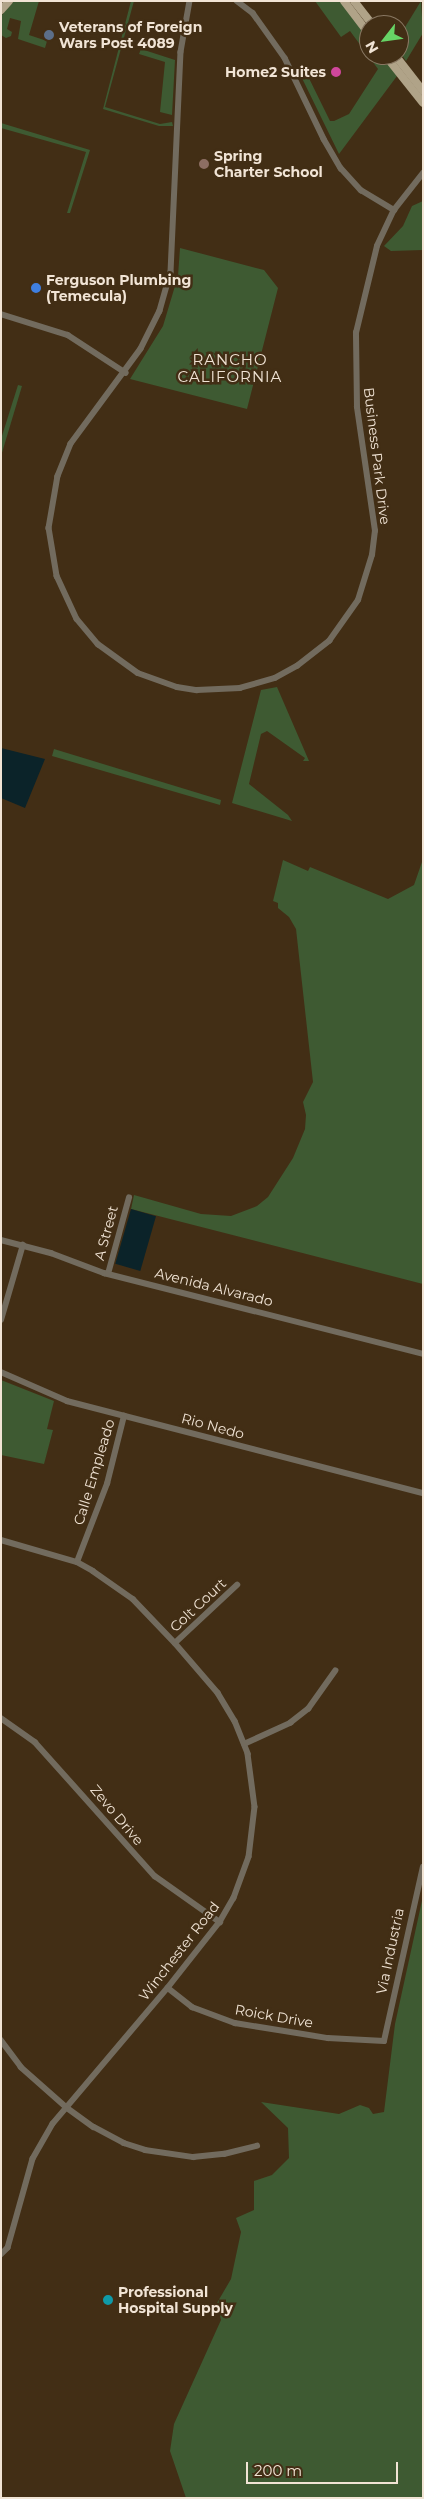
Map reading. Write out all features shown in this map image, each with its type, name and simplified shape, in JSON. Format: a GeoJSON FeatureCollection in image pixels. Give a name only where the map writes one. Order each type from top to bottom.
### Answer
{"type":"FeatureCollection","features":[{"type":"Feature","properties":{"kind":"main road"},"geometry":{"type":"LineString","coordinates":[[1,10],[9,1]]}},
{"type":"Feature","properties":{"kind":"main road"},"geometry":{"type":"LineString","coordinates":[[344,1],[359,21]]}},
{"type":"Feature","properties":{"kind":"main road"},"geometry":{"type":"LineString","coordinates":[[354,1],[364,15]]}},
{"type":"Feature","properties":{"kind":"main road"},"geometry":{"type":"LineString","coordinates":[[393,65],[423,104]]}},
{"type":"Feature","properties":{"kind":"main road"},"geometry":{"type":"LineString","coordinates":[[404,65],[423,91]]}},
{"type":"Feature","properties":{"kind":"street","name":"Business Park Drive"},"geometry":{"type":"LineString","coordinates":[[190,1],[181,52],[171,272],[160,311],[126,373],[72,444],[53,497],[49,528],[54,563],[62,590],[77,619],[115,658],[138,673],[177,687],[205,690],[240,688],[275,678],[297,666],[329,641],[345,621],[365,583],[372,555],[373,507],[361,446],[355,381],[356,333],[377,246],[394,210],[423,173]]}},
{"type":"Feature","properties":{"kind":"street"},"geometry":{"type":"LineString","coordinates":[[237,1],[253,13],[285,58],[324,139],[341,168],[362,190],[394,210]]}},
{"type":"Feature","properties":{"kind":"street"},"geometry":{"type":"LineString","coordinates":[[1,314],[68,335],[126,373]]}},
{"type":"Feature","properties":{"kind":"street","name":"A Street"},"geometry":{"type":"LineString","coordinates":[[108,1274],[129,1198]]}},
{"type":"Feature","properties":{"kind":"street","name":"Avenida Alvarado"},"geometry":{"type":"LineString","coordinates":[[1,1240],[23,1245],[108,1274],[423,1354]]}},
{"type":"Feature","properties":{"kind":"street"},"geometry":{"type":"LineString","coordinates":[[1,1320],[23,1245]]}},
{"type":"Feature","properties":{"kind":"street","name":"Rio Nedo"},"geometry":{"type":"LineString","coordinates":[[1,1372],[67,1401],[423,1494]]}},
{"type":"Feature","properties":{"kind":"street","name":"Calle Empleado"},"geometry":{"type":"LineString","coordinates":[[77,1562],[106,1484],[124,1416]]}},
{"type":"Feature","properties":{"kind":"street","name":"Winchester Road"},"geometry":{"type":"LineString","coordinates":[[1,1540],[77,1562],[132,1600],[175,1643],[218,1693],[244,1744],[254,1792],[253,1838],[240,1886],[220,1922],[168,1988],[66,2107],[34,2159],[2,2254]]}},
{"type":"Feature","properties":{"kind":"street","name":"Colt Court"},"geometry":{"type":"LineString","coordinates":[[175,1643],[238,1585]]}},
{"type":"Feature","properties":{"kind":"street"},"geometry":{"type":"LineString","coordinates":[[244,1744],[290,1723],[308,1709],[335,1671]]}},
{"type":"Feature","properties":{"kind":"street","name":"Zevo Drive"},"geometry":{"type":"LineString","coordinates":[[1,1718],[35,1742],[155,1876],[220,1922]]}},
{"type":"Feature","properties":{"kind":"street","name":"Via Industria"},"geometry":{"type":"LineString","coordinates":[[384,2041],[423,1867]]}},
{"type":"Feature","properties":{"kind":"street","name":"Roick Drive"},"geometry":{"type":"LineString","coordinates":[[168,1988],[192,2007],[235,2023],[328,2038],[384,2041]]}},
{"type":"Feature","properties":{"kind":"street"},"geometry":{"type":"LineString","coordinates":[[1,2040],[22,2067],[66,2107],[106,2134],[145,2150],[207,2156],[257,2146]]}},
{"type":"Feature","properties":{"kind":"green space"},"geometry":{"type":"Polygon","coordinates":[[[14,1],[39,1],[29,35],[47,41],[45,48],[18,39],[21,21],[10,18],[7,29],[12,32],[11,36],[6,38],[1,35],[1,16],[14,1]]]}},
{"type":"Feature","properties":{"kind":"green space"},"geometry":{"type":"Polygon","coordinates":[[[131,1],[134,1],[105,107],[160,124],[172,122],[173,126],[159,126],[103,109],[131,1]]]}},
{"type":"Feature","properties":{"kind":"green space"},"geometry":{"type":"Polygon","coordinates":[[[315,1],[340,1],[359,27],[359,43],[350,31],[341,37],[315,1]]]}},
{"type":"Feature","properties":{"kind":"green space"},"geometry":{"type":"Polygon","coordinates":[[[421,1],[423,33],[409,56],[409,21],[421,1]]]}},
{"type":"Feature","properties":{"kind":"green space"},"geometry":{"type":"Polygon","coordinates":[[[141,49],[175,60],[172,115],[160,112],[165,62],[139,54],[141,49]]]}},
{"type":"Feature","properties":{"kind":"green space"},"geometry":{"type":"Polygon","coordinates":[[[375,65],[389,65],[397,76],[339,154],[298,70],[303,66],[330,121],[334,121],[349,114],[378,69],[375,65]]]}},
{"type":"Feature","properties":{"kind":"green space"},"geometry":{"type":"Polygon","coordinates":[[[1,123],[90,150],[70,213],[67,213],[86,152],[1,128],[1,123]]]}},
{"type":"Feature","properties":{"kind":"green space"},"geometry":{"type":"Polygon","coordinates":[[[423,201],[423,250],[391,251],[384,246],[403,226],[412,206],[423,201]]]}},
{"type":"Feature","properties":{"kind":"green space"},"geometry":{"type":"Polygon","coordinates":[[[180,248],[264,270],[278,288],[247,409],[130,379],[163,326],[178,276],[180,248]]]}},
{"type":"Feature","properties":{"kind":"green space"},"geometry":{"type":"Polygon","coordinates":[[[18,385],[22,386],[1,456],[1,439],[18,385]]]}},
{"type":"Feature","properties":{"kind":"green space"},"geometry":{"type":"Polygon","coordinates":[[[277,687],[309,761],[303,761],[305,758],[267,731],[261,734],[249,784],[288,815],[292,821],[232,803],[261,690],[277,687]]]}},
{"type":"Feature","properties":{"kind":"green space"},"geometry":{"type":"Polygon","coordinates":[[[54,749],[221,800],[220,805],[52,756],[54,749]]]}},
{"type":"Feature","properties":{"kind":"green space"},"geometry":{"type":"Polygon","coordinates":[[[423,859],[423,1284],[131,1209],[134,1195],[201,1214],[231,1216],[257,1206],[268,1197],[293,1158],[305,1129],[306,1115],[303,1102],[313,1082],[296,929],[289,917],[278,908],[278,903],[273,901],[283,860],[308,871],[310,867],[388,899],[414,885],[423,859]]]}},
{"type":"Feature","properties":{"kind":"green space"},"geometry":{"type":"Polygon","coordinates":[[[1,1380],[54,1401],[47,1429],[53,1430],[44,1464],[1,1455],[1,1380]]]}},
{"type":"Feature","properties":{"kind":"green space"},"geometry":{"type":"Polygon","coordinates":[[[423,1896],[423,2498],[186,2498],[170,2451],[174,2424],[221,2320],[217,2303],[231,2279],[241,2232],[236,2218],[254,2210],[254,2181],[272,2175],[289,2158],[288,2128],[261,2102],[339,2114],[360,2105],[369,2108],[373,2114],[384,2112],[395,2024],[423,1896]]]}},
{"type":"Feature","properties":{"kind":"water"},"geometry":{"type":"Polygon","coordinates":[[[1,748],[45,759],[25,808],[1,798],[1,748]]]}},
{"type":"Feature","properties":{"kind":"water"},"geometry":{"type":"Polygon","coordinates":[[[131,1209],[156,1216],[140,1271],[115,1264],[131,1209]]]}},
{"type":"Feature","properties":{"kind":"place","name":"Veterans of Foreign Wars Post 4089"},"geometry":{"type":"Point","coordinates":[49,35]}},
{"type":"Feature","properties":{"kind":"place","name":"Home2 Suites"},"geometry":{"type":"Point","coordinates":[336,72]}},
{"type":"Feature","properties":{"kind":"place","name":"Spring Charter School"},"geometry":{"type":"Point","coordinates":[204,164]}},
{"type":"Feature","properties":{"kind":"place","name":"Ferguson Plumbing (Temecula)"},"geometry":{"type":"Point","coordinates":[36,288]}},
{"type":"Feature","properties":{"kind":"place","name":"Professional Hospital Supply"},"geometry":{"type":"Point","coordinates":[108,2300]}},
{"type":"Feature","properties":{"kind":"district","name":"RANCHO CALIFORNIA"},"geometry":{"type":"Point","coordinates":[230,368]}}]}
